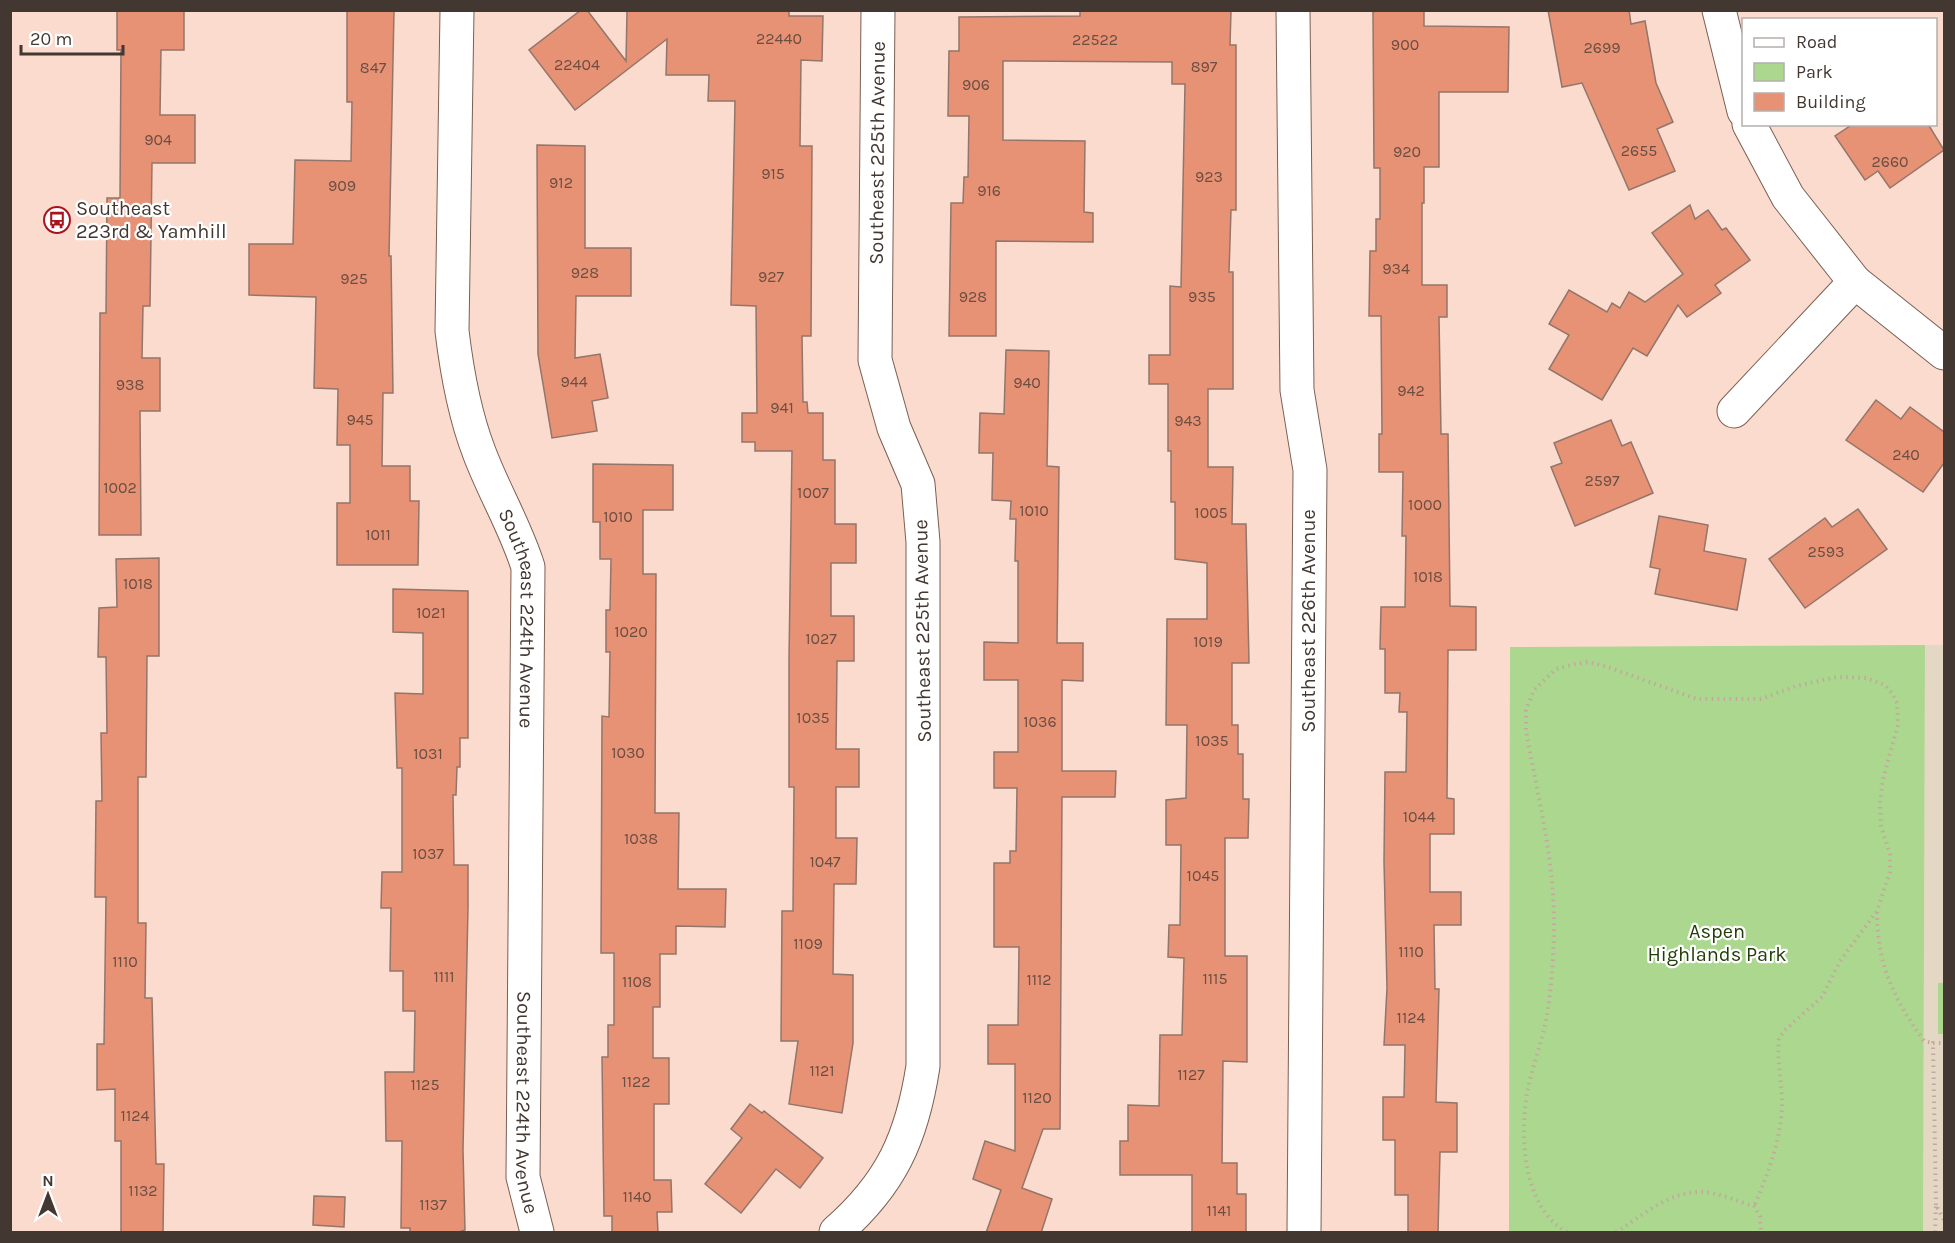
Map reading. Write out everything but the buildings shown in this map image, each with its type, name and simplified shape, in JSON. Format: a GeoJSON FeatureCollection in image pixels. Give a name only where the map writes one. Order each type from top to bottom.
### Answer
{"type":"FeatureCollection","features":[{"type":"Feature","properties":{"kind":"street","name":"Southeast 224th Avenue"},"geometry":{"type":"LineString","coordinates":[[457,10],[452,331],[457,373],[466,414],[480,455],[516,529],[528,567],[523,1177],[537,1233]]}},
{"type":"Feature","properties":{"kind":"street","name":"Southeast 225th Avenue"},"geometry":{"type":"LineString","coordinates":[[837,1233],[859,1212],[885,1180],[904,1145],[917,1106],[923,1066],[923,542],[918,484],[894,428],[875,360],[878,10]]}},
{"type":"Feature","properties":{"kind":"street","name":"Southeast 226th Avenue"},"geometry":{"type":"LineString","coordinates":[[1293,10],[1297,390],[1310,470],[1304,1233]]}},
{"type":"Feature","properties":{"kind":"street"},"geometry":{"type":"LineString","coordinates":[[1719,10],[1742,107]]}},
{"type":"Feature","properties":{"kind":"street"},"geometry":{"type":"LineString","coordinates":[[1750,126],[1788,197],[1855,282],[1944,353]]}},
{"type":"Feature","properties":{"kind":"street"},"geometry":{"type":"LineString","coordinates":[[1734,411],[1855,282]]}},
{"type":"Feature","properties":{"kind":"path"},"geometry":{"type":"LineString","coordinates":[[1567,1233],[1552,1222],[1538,1201],[1528,1174],[1526,1154],[1526,1104],[1543,1037],[1553,963],[1551,863],[1526,730],[1528,703],[1534,690],[1543,679],[1557,669],[1588,662],[1644,680],[1680,695],[1711,700],[1761,699],[1796,686],[1837,677],[1866,678],[1885,685],[1897,703],[1898,725],[1880,790],[1881,825],[1891,865],[1877,911],[1840,962],[1822,997],[1784,1031],[1779,1039],[1782,1100],[1780,1116],[1767,1172],[1754,1206]]}},
{"type":"Feature","properties":{"kind":"path"},"geometry":{"type":"LineString","coordinates":[[1877,911],[1879,952],[1888,981],[1924,1041],[1944,1043]]}},
{"type":"Feature","properties":{"kind":"path"},"geometry":{"type":"LineString","coordinates":[[1933,1043],[1935,1233]]}},
{"type":"Feature","properties":{"kind":"path"},"geometry":{"type":"LineString","coordinates":[[1616,1233],[1659,1204],[1684,1194],[1705,1192],[1754,1206],[1760,1216],[1761,1233]]}},
{"type":"Feature","properties":{"kind":"path"},"geometry":{"type":"LineString","coordinates":[[1936,1205],[1944,1220]]}},
{"type":"Feature","properties":{"kind":"shaded area"},"geometry":{"type":"Polygon","coordinates":[[[1925,645],[1944,645],[1944,1232],[1923,1232],[1925,645]]]}},
{"type":"Feature","properties":{"kind":"green space","name":"Aspen Highlands Park"},"geometry":{"type":"Polygon","coordinates":[[[1925,645],[1923,1232],[1509,1232],[1510,647],[1925,645]]]}},
{"type":"Feature","properties":{"kind":"green space"},"geometry":{"type":"Polygon","coordinates":[[[1938,983],[1944,983],[1944,1034],[1938,1034],[1938,983]]]}},
{"type":"Feature","properties":{"kind":"place","name":"Southeast 223rd & Yamhill"},"geometry":{"type":"Point","coordinates":[57,220]}}]}
